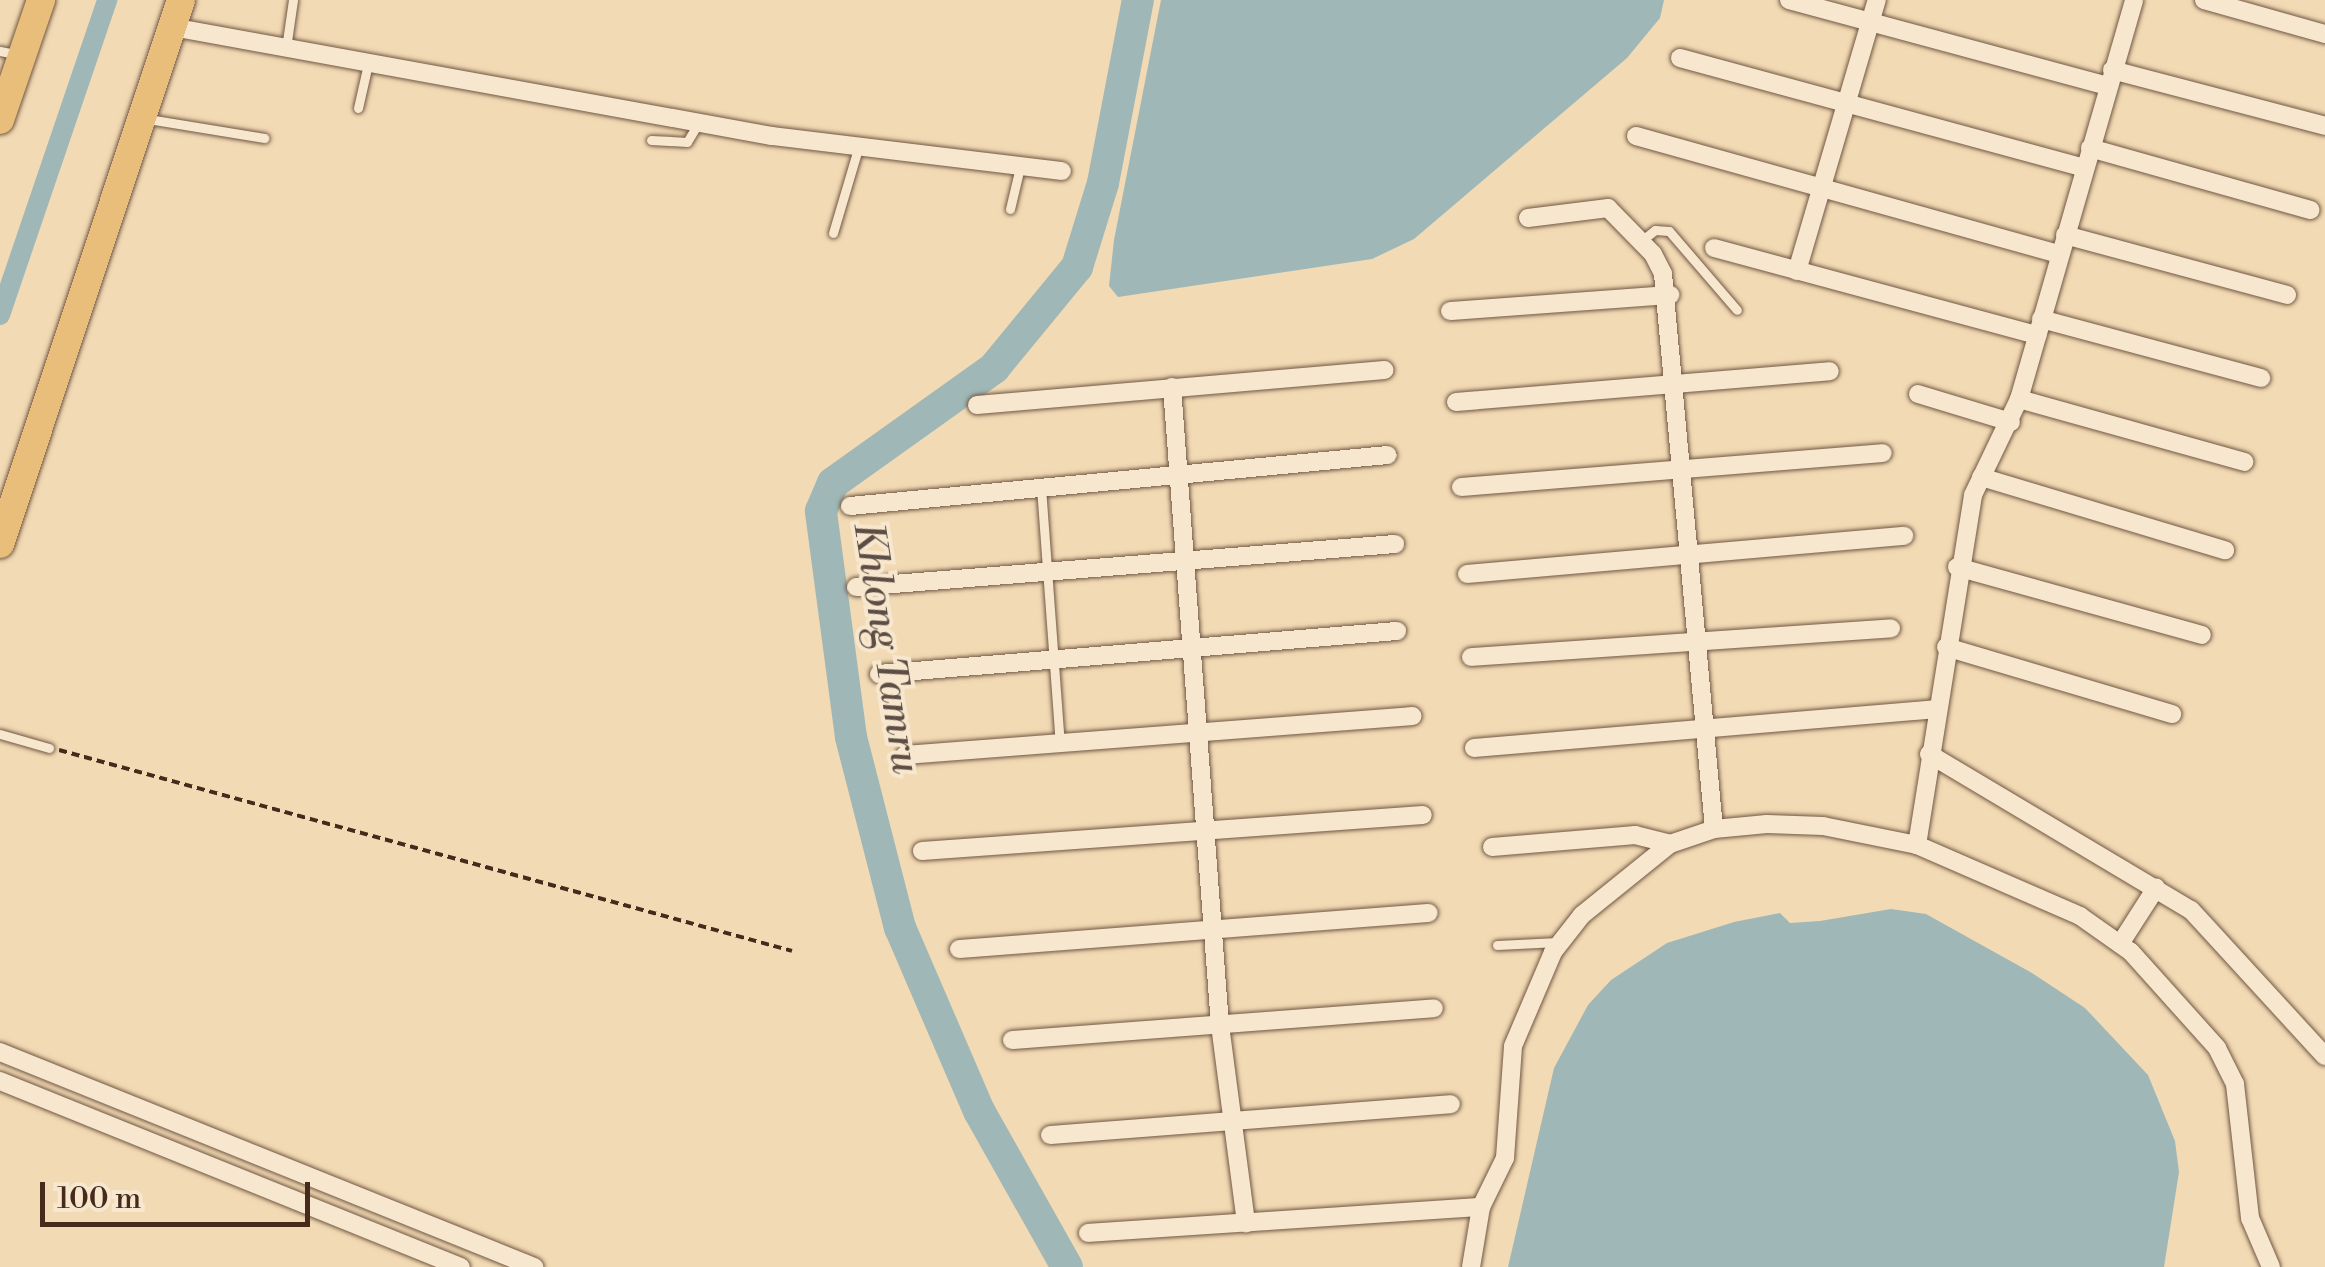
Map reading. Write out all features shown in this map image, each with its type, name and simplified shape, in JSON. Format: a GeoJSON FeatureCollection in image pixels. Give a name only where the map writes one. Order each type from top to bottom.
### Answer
{"type":"FeatureCollection","features":[{"type":"Feature","properties":{"kind":"main road"},"geometry":{"type":"LineString","coordinates":[[0,120],[11,53],[41,0]]}},
{"type":"Feature","properties":{"kind":"main road"},"geometry":{"type":"LineString","coordinates":[[0,544],[176,14]]}},
{"type":"Feature","properties":{"kind":"street"},"geometry":{"type":"LineString","coordinates":[[1789,0],[2325,126]]}},
{"type":"Feature","properties":{"kind":"street"},"geometry":{"type":"LineString","coordinates":[[1797,271],[1876,0]]}},
{"type":"Feature","properties":{"kind":"street"},"geometry":{"type":"LineString","coordinates":[[1918,846],[1934,709],[1957,567],[1982,477],[2019,399],[2134,0]]}},
{"type":"Feature","properties":{"kind":"street"},"geometry":{"type":"LineString","coordinates":[[2204,0],[2325,34]]}},
{"type":"Feature","properties":{"kind":"street"},"geometry":{"type":"LineString","coordinates":[[176,14],[286,48],[698,124],[1062,170]]}},
{"type":"Feature","properties":{"kind":"street"},"geometry":{"type":"LineString","coordinates":[[1680,58],[2084,168]]}},
{"type":"Feature","properties":{"kind":"street"},"geometry":{"type":"LineString","coordinates":[[1636,136],[2060,254]]}},
{"type":"Feature","properties":{"kind":"street"},"geometry":{"type":"LineString","coordinates":[[2090,148],[2310,210]]}},
{"type":"Feature","properties":{"kind":"street"},"geometry":{"type":"LineString","coordinates":[[1528,218],[1608,208],[1642,240],[1670,295],[1714,828]]}},
{"type":"Feature","properties":{"kind":"street"},"geometry":{"type":"LineString","coordinates":[[2066,234],[2288,296]]}},
{"type":"Feature","properties":{"kind":"street"},"geometry":{"type":"LineString","coordinates":[[1714,248],[1797,271],[2261,378]]}},
{"type":"Feature","properties":{"kind":"street"},"geometry":{"type":"LineString","coordinates":[[1450,311],[1670,295]]}},
{"type":"Feature","properties":{"kind":"street"},"geometry":{"type":"LineString","coordinates":[[977,405],[1384,370]]}},
{"type":"Feature","properties":{"kind":"street"},"geometry":{"type":"LineString","coordinates":[[1456,402],[1830,371]]}},
{"type":"Feature","properties":{"kind":"street"},"geometry":{"type":"LineString","coordinates":[[1172,387],[1220,1025],[1246,1223]]}},
{"type":"Feature","properties":{"kind":"street"},"geometry":{"type":"LineString","coordinates":[[1918,394],[2011,422]]}},
{"type":"Feature","properties":{"kind":"street"},"geometry":{"type":"LineString","coordinates":[[2019,399],[2244,462]]}},
{"type":"Feature","properties":{"kind":"street"},"geometry":{"type":"LineString","coordinates":[[1460,487],[1686,465],[1882,452]]}},
{"type":"Feature","properties":{"kind":"street"},"geometry":{"type":"LineString","coordinates":[[850,506],[1388,456]]}},
{"type":"Feature","properties":{"kind":"street"},"geometry":{"type":"LineString","coordinates":[[1982,477],[2225,550]]}},
{"type":"Feature","properties":{"kind":"street"},"geometry":{"type":"LineString","coordinates":[[1467,574],[1904,536]]}},
{"type":"Feature","properties":{"kind":"street"},"geometry":{"type":"LineString","coordinates":[[856,587],[1395,544]]}},
{"type":"Feature","properties":{"kind":"street"},"geometry":{"type":"LineString","coordinates":[[1957,567],[2202,636]]}},
{"type":"Feature","properties":{"kind":"street"},"geometry":{"type":"LineString","coordinates":[[1471,657],[1700,636],[1892,628]]}},
{"type":"Feature","properties":{"kind":"street"},"geometry":{"type":"LineString","coordinates":[[879,674],[1192,645],[1398,631]]}},
{"type":"Feature","properties":{"kind":"street"},"geometry":{"type":"LineString","coordinates":[[1946,647],[2172,714]]}},
{"type":"Feature","properties":{"kind":"street"},"geometry":{"type":"LineString","coordinates":[[1474,748],[1934,709]]}},
{"type":"Feature","properties":{"kind":"street"},"geometry":{"type":"LineString","coordinates":[[905,755],[1413,716]]}},
{"type":"Feature","properties":{"kind":"street"},"geometry":{"type":"LineString","coordinates":[[1929,754],[2191,910],[2325,1056]]}},
{"type":"Feature","properties":{"kind":"street"},"geometry":{"type":"LineString","coordinates":[[922,851],[1423,815]]}},
{"type":"Feature","properties":{"kind":"street"},"geometry":{"type":"LineString","coordinates":[[1471,1267],[1481,1207],[1504,1158],[1513,1046],[1528,1001],[1561,942],[1594,904],[1670,844],[1714,828],[1823,826],[1918,846],[2080,916],[2120,944],[2181,1003],[2235,1084],[2250,1218],[2271,1267]]}},
{"type":"Feature","properties":{"kind":"street"},"geometry":{"type":"LineString","coordinates":[[1492,848],[1635,835],[1670,844]]}},
{"type":"Feature","properties":{"kind":"street"},"geometry":{"type":"LineString","coordinates":[[2120,944],[2156,888]]}},
{"type":"Feature","properties":{"kind":"street"},"geometry":{"type":"LineString","coordinates":[[959,949],[1429,912]]}},
{"type":"Feature","properties":{"kind":"street"},"geometry":{"type":"LineString","coordinates":[[1012,1040],[1434,1008]]}},
{"type":"Feature","properties":{"kind":"street"},"geometry":{"type":"LineString","coordinates":[[0,1052],[311,1181],[534,1267]]}},
{"type":"Feature","properties":{"kind":"street"},"geometry":{"type":"LineString","coordinates":[[26,1092],[37,1068]]}},
{"type":"Feature","properties":{"kind":"street"},"geometry":{"type":"LineString","coordinates":[[0,1081],[461,1267]]}},
{"type":"Feature","properties":{"kind":"street"},"geometry":{"type":"LineString","coordinates":[[1050,1135],[1451,1104]]}},
{"type":"Feature","properties":{"kind":"street"},"geometry":{"type":"LineString","coordinates":[[302,1205],[311,1181]]}},
{"type":"Feature","properties":{"kind":"street"},"geometry":{"type":"LineString","coordinates":[[1088,1233],[1481,1207]]}},
{"type":"Feature","properties":{"kind":"lane"},"geometry":{"type":"LineString","coordinates":[[286,48],[292,0]]}},
{"type":"Feature","properties":{"kind":"lane"},"geometry":{"type":"LineString","coordinates":[[358,108],[368,64]]}},
{"type":"Feature","properties":{"kind":"lane"},"geometry":{"type":"LineString","coordinates":[[142,118],[264,138]]}},
{"type":"Feature","properties":{"kind":"lane"},"geometry":{"type":"LineString","coordinates":[[651,140],[687,142],[698,124]]}},
{"type":"Feature","properties":{"kind":"lane"},"geometry":{"type":"LineString","coordinates":[[832,233],[859,142]]}},
{"type":"Feature","properties":{"kind":"lane"},"geometry":{"type":"LineString","coordinates":[[1010,209],[1021,165]]}},
{"type":"Feature","properties":{"kind":"lane"},"geometry":{"type":"LineString","coordinates":[[1642,240],[1655,230],[1669,231],[1738,310]]}},
{"type":"Feature","properties":{"kind":"lane"},"geometry":{"type":"LineString","coordinates":[[1041,487],[1060,744]]}},
{"type":"Feature","properties":{"kind":"lane"},"geometry":{"type":"LineString","coordinates":[[0,734],[50,748]]}},
{"type":"Feature","properties":{"kind":"lane"},"geometry":{"type":"LineString","coordinates":[[1497,945],[1561,942]]}},
{"type":"Feature","properties":{"kind":"path"},"geometry":{"type":"LineString","coordinates":[[50,748],[792,952]]}},
{"type":"Feature","properties":{"kind":"water"},"geometry":{"type":"Polygon","coordinates":[[[1161,0],[1664,0],[1660,18],[1627,58],[1414,239],[1372,259],[1118,297],[1109,286],[1114,240],[1161,0]]]}},
{"type":"Feature","properties":{"kind":"water"},"geometry":{"type":"Polygon","coordinates":[[[1891,909],[1926,914],[2032,973],[2085,1008],[2148,1075],[2175,1141],[2179,1172],[2164,1267],[1508,1267],[1554,1068],[1588,1005],[1611,980],[1667,943],[1734,922],[1780,913],[1790,923],[1820,921],[1891,909]]]}},
{"type":"Feature","properties":{"kind":"waterway"},"geometry":{"type":"LineString","coordinates":[[0,315],[107,0]]}},
{"type":"Feature","properties":{"kind":"waterway","name":"Khlong Tamru"},"geometry":{"type":"LineString","coordinates":[[1067,1267],[979,1111],[900,928],[851,737],[821,511],[833,483],[994,368],[1077,267],[1103,183],[1138,0]]}}]}
